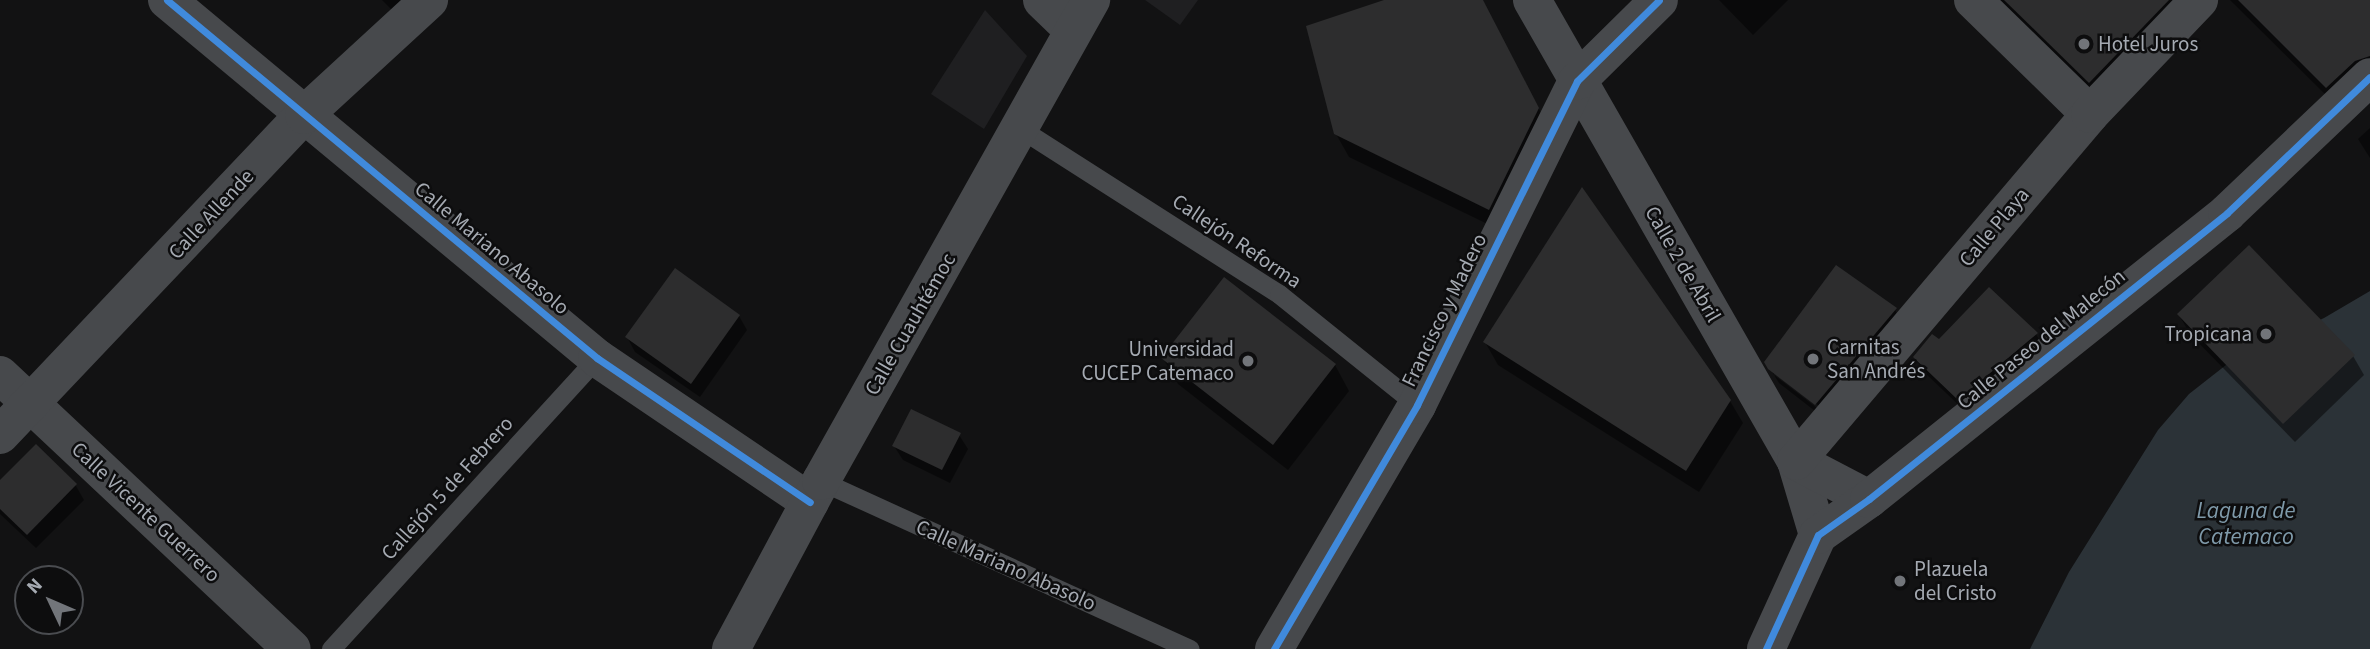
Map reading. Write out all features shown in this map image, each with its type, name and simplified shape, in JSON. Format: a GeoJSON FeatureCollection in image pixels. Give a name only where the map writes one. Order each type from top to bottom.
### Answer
{"type":"FeatureCollection","features":[{"type":"Feature","properties":{"kind":"street","name":"Calle Mariano Abasolo"},"geometry":{"type":"LineString","coordinates":[[167,0],[597,358],[815,492]]}},
{"type":"Feature","properties":{"kind":"street","name":"Calle Allende"},"geometry":{"type":"LineString","coordinates":[[0,435],[304,115],[429,0]]}},
{"type":"Feature","properties":{"kind":"street"},"geometry":{"type":"LineString","coordinates":[[1042,0],[1082,15]]}},
{"type":"Feature","properties":{"kind":"street","name":"Calle 2 de Abril"},"geometry":{"type":"LineString","coordinates":[[1532,0],[1796,461],[1818,535]]}},
{"type":"Feature","properties":{"kind":"street","name":"Francisco y Madero"},"geometry":{"type":"LineString","coordinates":[[1274,649],[1417,405],[1577,81],[1659,0]]}},
{"type":"Feature","properties":{"kind":"street"},"geometry":{"type":"LineString","coordinates":[[1973,0],[2090,114]]}},
{"type":"Feature","properties":{"kind":"street","name":"Calle Playa"},"geometry":{"type":"LineString","coordinates":[[1796,461],[2090,114],[2199,0]]}},
{"type":"Feature","properties":{"kind":"street","name":"Calle Cuauhtémoc"},"geometry":{"type":"LineString","coordinates":[[731,649],[815,492],[1021,129],[1082,15]]}},
{"type":"Feature","properties":{"kind":"street","name":"Calle Paseo del Malecón"},"geometry":{"type":"LineString","coordinates":[[1818,535],[1869,499],[2227,213],[2370,77]]}},
{"type":"Feature","properties":{"kind":"street","name":"Calle Vicente Guerrero"},"geometry":{"type":"LineString","coordinates":[[0,375],[292,649]]}},
{"type":"Feature","properties":{"kind":"street"},"geometry":{"type":"LineString","coordinates":[[1796,461],[1869,499]]}},
{"type":"Feature","properties":{"kind":"street"},"geometry":{"type":"LineString","coordinates":[[1766,649],[1818,535]]}},
{"type":"Feature","properties":{"kind":"lane","name":"Callejón Reforma"},"geometry":{"type":"LineString","coordinates":[[1021,129],[1279,294],[1417,405]]}},
{"type":"Feature","properties":{"kind":"lane","name":"Callejón 5 de Febrero"},"geometry":{"type":"LineString","coordinates":[[331,649],[597,358]]}},
{"type":"Feature","properties":{"kind":"lane","name":"Calle Mariano Abasolo"},"geometry":{"type":"LineString","coordinates":[[815,492],[1191,649]]}},
{"type":"Feature","properties":{"kind":"shaded area"},"geometry":{"type":"Polygon","coordinates":[[[1145,0],[1198,0],[1180,25],[1145,0]]]}},
{"type":"Feature","properties":{"kind":"shaded area"},"geometry":{"type":"Polygon","coordinates":[[[985,10],[1027,56],[984,129],[931,94],[985,10]]]}},
{"type":"Feature","properties":{"kind":"water","name":"Laguna de Catemaco"},"geometry":{"type":"Polygon","coordinates":[[[2370,291],[2370,649],[2030,649],[2069,572],[2158,430],[2189,394],[2226,365],[2324,318],[2370,291]]]}},
{"type":"Feature","properties":{"kind":"building"},"geometry":{"type":"Polygon","coordinates":[[[1384,0],[1483,0],[1539,108],[1489,210],[1334,134],[1306,26],[1384,0]]]}},
{"type":"Feature","properties":{"kind":"building","name":"Hotel Juros"},"geometry":{"type":"Polygon","coordinates":[[[2004,0],[2169,0],[2089,83],[2004,0]]]}},
{"type":"Feature","properties":{"kind":"building"},"geometry":{"type":"Polygon","coordinates":[[[2238,0],[2370,0],[2370,56],[2355,61],[2326,88],[2238,0]]]}},
{"type":"Feature","properties":{"kind":"building"},"geometry":{"type":"Polygon","coordinates":[[[1582,187],[1731,400],[1686,471],[1483,342],[1582,187]]]}},
{"type":"Feature","properties":{"kind":"building","name":"Tropicana"},"geometry":{"type":"Polygon","coordinates":[[[2249,245],[2355,355],[2283,424],[2177,314],[2249,245]]]}},
{"type":"Feature","properties":{"kind":"building"},"geometry":{"type":"Polygon","coordinates":[[[1836,265],[1897,308],[1815,405],[1768,369],[1764,362],[1836,265]]]}},
{"type":"Feature","properties":{"kind":"building"},"geometry":{"type":"Polygon","coordinates":[[[675,268],[740,315],[691,384],[625,337],[675,268]]]}},
{"type":"Feature","properties":{"kind":"building","name":"Universidad CUCEP Catemaco"},"geometry":{"type":"Polygon","coordinates":[[[1224,277],[1336,364],[1273,445],[1161,358],[1224,277]]]}},
{"type":"Feature","properties":{"kind":"building"},"geometry":{"type":"Polygon","coordinates":[[[1989,287],[2038,333],[1958,400],[1913,357],[1932,334],[1939,339],[1989,287]]]}},
{"type":"Feature","properties":{"kind":"building"},"geometry":{"type":"Polygon","coordinates":[[[911,409],[961,433],[942,470],[892,446],[911,409]]]}},
{"type":"Feature","properties":{"kind":"building"},"geometry":{"type":"Polygon","coordinates":[[[36,444],[77,484],[27,535],[0,509],[0,480],[36,444]]]}},
{"type":"Feature","properties":{"kind":"cycle path"},"geometry":{"type":"LineString","coordinates":[[167,0],[597,358],[810,502]]}},
{"type":"Feature","properties":{"kind":"cycle path"},"geometry":{"type":"LineString","coordinates":[[1274,649],[1417,405],[1577,81],[1659,0]]}},
{"type":"Feature","properties":{"kind":"cycle path"},"geometry":{"type":"LineString","coordinates":[[1766,649],[1818,535],[1869,499],[2227,213],[2370,77]]}},
{"type":"Feature","properties":{"kind":"place","name":"Hotel Juros"},"geometry":{"type":"Point","coordinates":[2084,44]}},
{"type":"Feature","properties":{"kind":"place","name":"Tropicana"},"geometry":{"type":"Point","coordinates":[2266,334]}},
{"type":"Feature","properties":{"kind":"place","name":"Carnitas San Andrés"},"geometry":{"type":"Point","coordinates":[1813,359]}},
{"type":"Feature","properties":{"kind":"place","name":"Universidad CUCEP Catemaco"},"geometry":{"type":"Point","coordinates":[1248,361]}},
{"type":"Feature","properties":{"kind":"place","name":"Plazuela del Cristo"},"geometry":{"type":"Point","coordinates":[1900,581]}}]}
